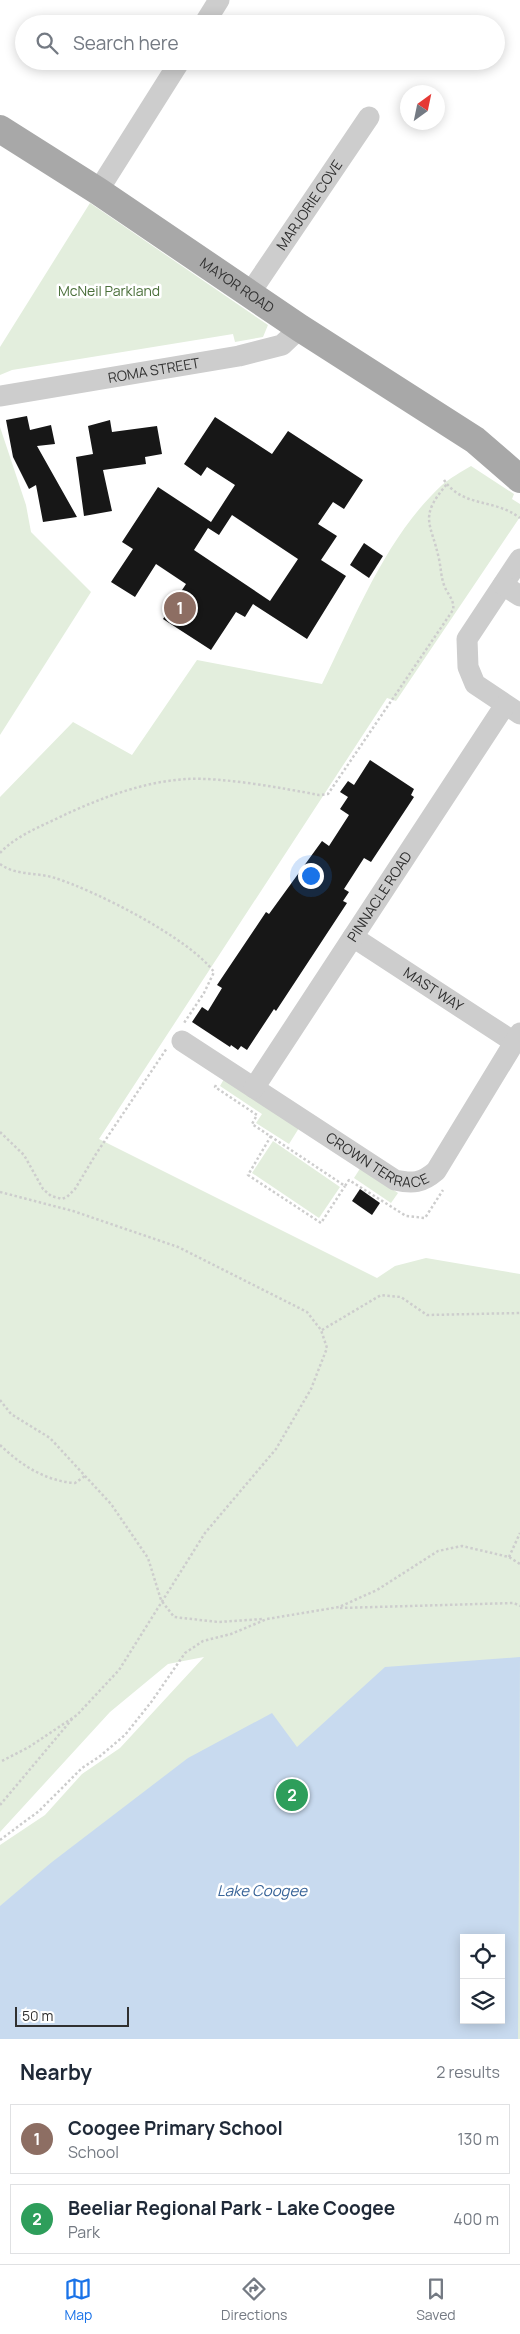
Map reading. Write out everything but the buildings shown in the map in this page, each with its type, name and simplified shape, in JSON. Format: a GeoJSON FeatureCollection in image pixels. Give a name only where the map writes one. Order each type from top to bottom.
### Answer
{"type":"FeatureCollection","features":[{"type":"Feature","properties":{"kind":"main road","name":"MAYOR ROAD"},"geometry":{"type":"LineString","coordinates":[[0,129],[98,191],[300,328],[475,440],[520,461]]}},
{"type":"Feature","properties":{"kind":"main road","name":"MAYOR ROAD"},"geometry":{"type":"LineString","coordinates":[[475,440],[520,479]]}},
{"type":"Feature","properties":{"kind":"street"},"geometry":{"type":"LineString","coordinates":[[210,15],[219,0]]}},
{"type":"Feature","properties":{"kind":"street"},"geometry":{"type":"LineString","coordinates":[[98,191],[174,70]]}},
{"type":"Feature","properties":{"kind":"street","name":"MARJORIE COVE"},"geometry":{"type":"LineString","coordinates":[[250,293],[369,117]]}},
{"type":"Feature","properties":{"kind":"street","name":"ROMA STREET"},"geometry":{"type":"LineString","coordinates":[[1,396],[239,356],[282,345],[300,328]]}},
{"type":"Feature","properties":{"kind":"street"},"geometry":{"type":"LineString","coordinates":[[512,709],[476,684],[468,668],[467,639],[512,591],[520,559]]}},
{"type":"Feature","properties":{"kind":"street","name":"PINNACLE ROAD"},"geometry":{"type":"LineString","coordinates":[[254,1088],[353,937],[512,709]]}},
{"type":"Feature","properties":{"kind":"street","name":"MAST WAY"},"geometry":{"type":"LineString","coordinates":[[353,937],[517,1038]]}},
{"type":"Feature","properties":{"kind":"street","name":"CROWN TERRACE"},"geometry":{"type":"LineString","coordinates":[[179,1036],[254,1088],[395,1180],[412,1184],[426,1180],[436,1171],[517,1038]]}},
{"type":"Feature","properties":{"kind":"path"},"geometry":{"type":"LineString","coordinates":[[444,480],[464,498],[504,508],[520,518]]}},
{"type":"Feature","properties":{"kind":"path"},"geometry":{"type":"LineString","coordinates":[[0,853],[24,834],[78,809],[117,792],[159,783],[186,779],[212,780],[319,795],[328,794],[453,610],[454,605],[445,588],[439,558],[429,528],[428,514],[447,484]]}},
{"type":"Feature","properties":{"kind":"path"},"geometry":{"type":"LineString","coordinates":[[0,864],[13,871],[53,877],[87,890],[130,912],[198,953],[214,972],[179,1036],[96,1154],[75,1189],[67,1196],[62,1199],[51,1196],[43,1189],[24,1155],[0,1132]]}},
{"type":"Feature","properties":{"kind":"path"},"geometry":{"type":"LineString","coordinates":[[271,1136],[248,1175],[321,1223],[346,1186]]}},
{"type":"Feature","properties":{"kind":"path"},"geometry":{"type":"LineString","coordinates":[[0,1192],[73,1211],[178,1247],[308,1312],[321,1330],[327,1348],[306,1398],[276,1449],[205,1533],[161,1600],[119,1670],[77,1715],[0,1805]]}},
{"type":"Feature","properties":{"kind":"path"},"geometry":{"type":"LineString","coordinates":[[321,1330],[381,1295],[401,1297],[427,1315],[520,1313]]}},
{"type":"Feature","properties":{"kind":"path"},"geometry":{"type":"LineString","coordinates":[[0,1400],[11,1414],[50,1438],[111,1504],[148,1558],[161,1600],[174,1617],[218,1622],[267,1619],[339,1608],[514,1603],[520,1606]]}},
{"type":"Feature","properties":{"kind":"path"},"geometry":{"type":"LineString","coordinates":[[0,1445],[34,1472],[61,1482],[75,1483],[85,1475]]}},
{"type":"Feature","properties":{"kind":"path"},"geometry":{"type":"LineString","coordinates":[[508,1557],[520,1532]]}},
{"type":"Feature","properties":{"kind":"path"},"geometry":{"type":"LineString","coordinates":[[339,1608],[378,1590],[438,1551],[462,1546],[508,1557],[520,1564]]}},
{"type":"Feature","properties":{"kind":"path"},"geometry":{"type":"LineString","coordinates":[[0,1840],[39,1811],[82,1768],[99,1757],[125,1734],[152,1701],[185,1653],[203,1641],[231,1634],[267,1619]]}},
{"type":"Feature","properties":{"kind":"path"},"geometry":{"type":"LineString","coordinates":[[0,1762],[28,1747],[77,1715]]}},
{"type":"Feature","properties":{"kind":"green space","name":"McNeil Parkland"},"geometry":{"type":"Polygon","coordinates":[[[90,203],[268,325],[263,337],[235,342],[233,334],[12,370],[0,375],[0,347],[90,203]]]}},
{"type":"Feature","properties":{"kind":"green space"},"geometry":{"type":"Polygon","coordinates":[[[0,427],[26,505],[31,532],[91,592],[0,735],[0,427]]]}},
{"type":"Feature","properties":{"kind":"green space"},"geometry":{"type":"Polygon","coordinates":[[[471,466],[514,494],[512,499],[520,504],[520,517],[396,701],[387,698],[99,1139],[377,1278],[395,1266],[426,1258],[520,1274],[520,2039],[0,2039],[0,1845],[45,1815],[82,1774],[120,1748],[204,1657],[168,1664],[110,1712],[0,1832],[0,797],[73,722],[132,755],[197,660],[322,684],[373,579],[388,553],[422,506],[452,477],[471,466]]]}},
{"type":"Feature","properties":{"kind":"green space"},"geometry":{"type":"Polygon","coordinates":[[[224,1079],[299,1128],[289,1144],[256,1123],[262,1114],[220,1086],[224,1079]]]}},
{"type":"Feature","properties":{"kind":"green space"},"geometry":{"type":"Polygon","coordinates":[[[273,1141],[340,1187],[319,1218],[252,1173],[273,1141]]]}},
{"type":"Feature","properties":{"kind":"green space"},"geometry":{"type":"Polygon","coordinates":[[[361,1167],[398,1193],[391,1203],[354,1178],[361,1167]]]}},
{"type":"Feature","properties":{"kind":"water","name":"Lake Coogee"},"geometry":{"type":"Polygon","coordinates":[[[520,1657],[518,2039],[0,2039],[0,1906],[52,1862],[188,1758],[272,1713],[297,1747],[385,1667],[520,1657]]]}},
{"type":"Feature","properties":{"kind":"place","name":"Coogee Primary School"},"geometry":{"type":"Point","coordinates":[180,608]}},
{"type":"Feature","properties":{"kind":"place","name":"Beeliar Regional Park - Lake Coogee"},"geometry":{"type":"Point","coordinates":[292,1795]}}]}
